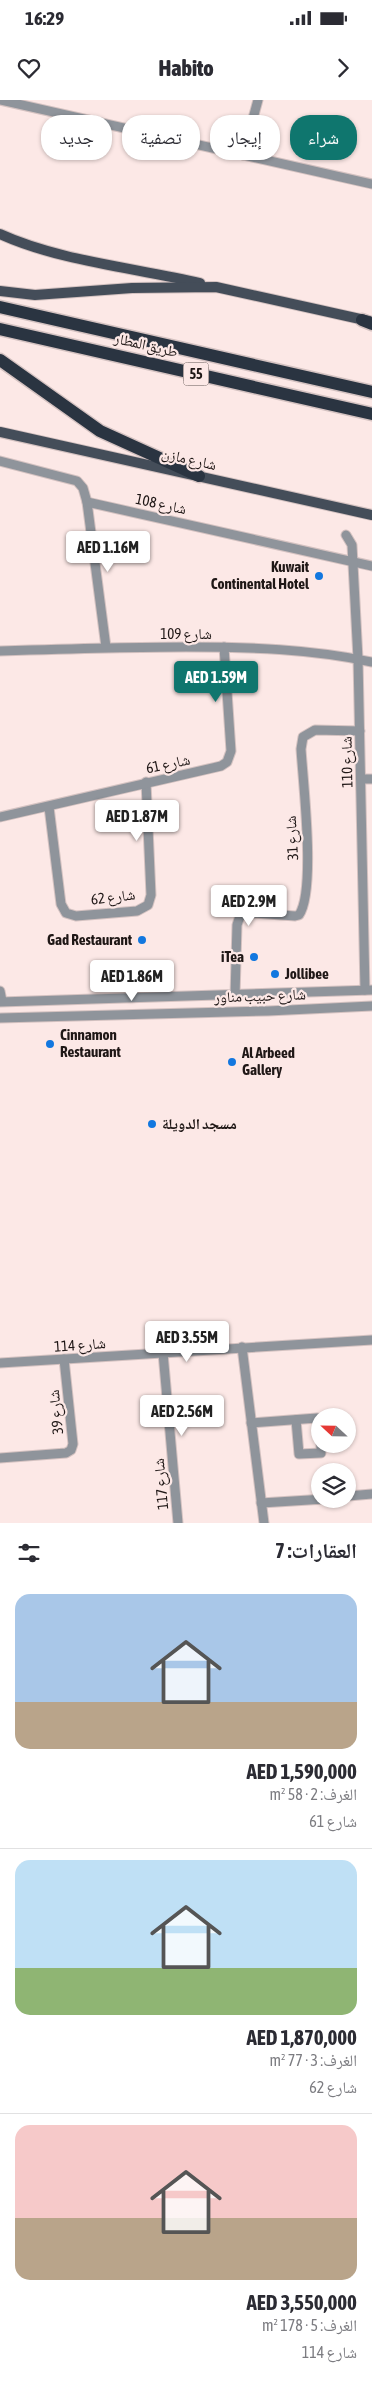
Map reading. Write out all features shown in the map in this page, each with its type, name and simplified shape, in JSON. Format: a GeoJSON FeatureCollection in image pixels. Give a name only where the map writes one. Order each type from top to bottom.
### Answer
{"type":"FeatureCollection","features":[{"type":"Feature","properties":{"kind":"highway","name":"طريق المطار"},"geometry":{"type":"LineString","coordinates":[[0,307],[372,392]]}},
{"type":"Feature","properties":{"kind":"highway","name":"طريق المطار"},"geometry":{"type":"LineString","coordinates":[[0,329],[372,414]]}},
{"type":"Feature","properties":{"kind":"highway"},"geometry":{"type":"LineString","coordinates":[[0,360],[100,431],[199,476]]}},
{"type":"Feature","properties":{"kind":"main road"},"geometry":{"type":"LineString","coordinates":[[0,234],[18,242],[45,249],[369,322]]}},
{"type":"Feature","properties":{"kind":"main road"},"geometry":{"type":"LineString","coordinates":[[0,291],[35,295],[132,288],[216,287]]}},
{"type":"Feature","properties":{"kind":"main road","name":"شارع مازن"},"geometry":{"type":"LineString","coordinates":[[0,432],[372,515]]}},
{"type":"Feature","properties":{"kind":"street"},"geometry":{"type":"LineString","coordinates":[[0,100],[210,147]]}},
{"type":"Feature","properties":{"kind":"street"},"geometry":{"type":"LineString","coordinates":[[254,115],[258,100]]}},
{"type":"Feature","properties":{"kind":"street"},"geometry":{"type":"LineString","coordinates":[[266,160],[372,184]]}},
{"type":"Feature","properties":{"kind":"street"},"geometry":{"type":"LineString","coordinates":[[0,461],[77,481],[83,488],[87,502],[106,647]]}},
{"type":"Feature","properties":{"kind":"street","name":"شارع 108"},"geometry":{"type":"LineString","coordinates":[[87,502],[372,566]]}},
{"type":"Feature","properties":{"kind":"street","name":"شارع 110"},"geometry":{"type":"LineString","coordinates":[[346,535],[352,545],[358,659],[361,779],[367,861],[368,990]]}},
{"type":"Feature","properties":{"kind":"street","name":"شارع 109"},"geometry":{"type":"LineString","coordinates":[[0,651],[106,647],[224,647],[287,650],[372,662]]}},
{"type":"Feature","properties":{"kind":"street","name":"شارع 61"},"geometry":{"type":"LineString","coordinates":[[0,817],[221,766],[227,762],[231,751],[224,647]]}},
{"type":"Feature","properties":{"kind":"street","name":"شارع 31"},"geometry":{"type":"LineString","coordinates":[[235,996],[237,925],[240,916],[253,913],[295,916],[299,915],[305,906],[308,870],[301,749],[303,738],[315,730],[360,731]]}},
{"type":"Feature","properties":{"kind":"street"},"geometry":{"type":"LineString","coordinates":[[361,779],[372,779]]}},
{"type":"Feature","properties":{"kind":"street","name":"شارع 62"},"geometry":{"type":"LineString","coordinates":[[49,807],[61,904],[66,913],[76,916],[137,911],[148,905],[152,895],[146,782]]}},
{"type":"Feature","properties":{"kind":"street","name":"شارع حبيب مناور"},"geometry":{"type":"LineString","coordinates":[[1,1001],[235,996],[368,990]]}},
{"type":"Feature","properties":{"kind":"street"},"geometry":{"type":"LineString","coordinates":[[0,991],[1,1001]]}},
{"type":"Feature","properties":{"kind":"street"},"geometry":{"type":"LineString","coordinates":[[320,1008],[316,1004],[315,999],[317,994],[322,992]]}},
{"type":"Feature","properties":{"kind":"street"},"geometry":{"type":"LineString","coordinates":[[112,999],[121,1006],[118,1015]]}},
{"type":"Feature","properties":{"kind":"street","name":"شارع حبيب مناور"},"geometry":{"type":"LineString","coordinates":[[0,1018],[372,1006]]}},
{"type":"Feature","properties":{"kind":"street","name":"شارع 114"},"geometry":{"type":"LineString","coordinates":[[0,1363],[372,1340]]}},
{"type":"Feature","properties":{"kind":"street"},"geometry":{"type":"LineString","coordinates":[[242,1348],[264,1523]]}},
{"type":"Feature","properties":{"kind":"street","name":"شارع 117"},"geometry":{"type":"LineString","coordinates":[[163,1353],[178,1523]]}},
{"type":"Feature","properties":{"kind":"street","name":"شارع 39"},"geometry":{"type":"LineString","coordinates":[[0,1458],[66,1453],[71,1450],[73,1444],[64,1359]]}},
{"type":"Feature","properties":{"kind":"street"},"geometry":{"type":"LineString","coordinates":[[251,1423],[311,1419]]}},
{"type":"Feature","properties":{"kind":"street"},"geometry":{"type":"LineString","coordinates":[[296,1420],[299,1454],[320,1453]]}},
{"type":"Feature","properties":{"kind":"street"},"geometry":{"type":"LineString","coordinates":[[356,1495],[372,1494]]}},
{"type":"Feature","properties":{"kind":"street"},"geometry":{"type":"LineString","coordinates":[[261,1504],[311,1500]]}},
{"type":"Feature","properties":{"kind":"place","name":"Kuwait Continental Hotel"},"geometry":{"type":"Point","coordinates":[319,576]}},
{"type":"Feature","properties":{"kind":"place","name":"Gad Restaurant"},"geometry":{"type":"Point","coordinates":[142,940]}},
{"type":"Feature","properties":{"kind":"place","name":"iTea"},"geometry":{"type":"Point","coordinates":[254,957]}},
{"type":"Feature","properties":{"kind":"place","name":"Jollibee"},"geometry":{"type":"Point","coordinates":[275,974]}},
{"type":"Feature","properties":{"kind":"place","name":"Cinnamon Restaurant"},"geometry":{"type":"Point","coordinates":[50,1044]}},
{"type":"Feature","properties":{"kind":"place","name":"Al Arbeed Gallery"},"geometry":{"type":"Point","coordinates":[232,1062]}},
{"type":"Feature","properties":{"kind":"place","name":"مسجد الدويلة"},"geometry":{"type":"Point","coordinates":[152,1124]}}]}
